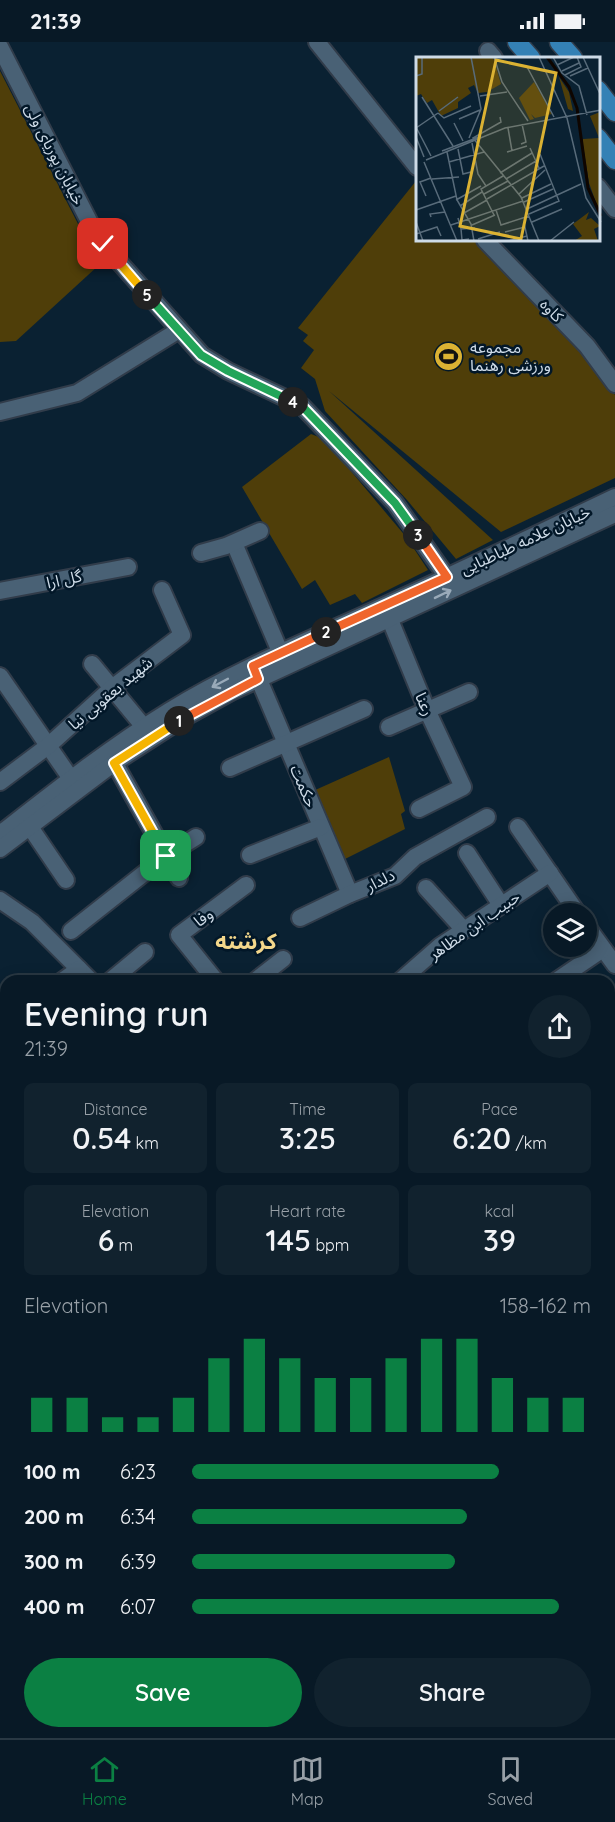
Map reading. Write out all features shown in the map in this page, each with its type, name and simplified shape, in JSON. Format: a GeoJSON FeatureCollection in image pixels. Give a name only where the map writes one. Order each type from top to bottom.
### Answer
{"type":"FeatureCollection","features":[{"type":"Feature","properties":{"kind":"main road"},"geometry":{"type":"LineString","coordinates":[[517,42],[530,57]]}},
{"type":"Feature","properties":{"kind":"main road"},"geometry":{"type":"LineString","coordinates":[[559,42],[572,57]]}},
{"type":"Feature","properties":{"kind":"main road"},"geometry":{"type":"LineString","coordinates":[[600,93],[615,112]]}},
{"type":"Feature","properties":{"kind":"main road"},"geometry":{"type":"LineString","coordinates":[[600,141],[615,160]]}},
{"type":"Feature","properties":{"kind":"street"},"geometry":{"type":"LineString","coordinates":[[317,42],[416,166]]}},
{"type":"Feature","properties":{"kind":"street","name":"خیابان پوریای ولی"},"geometry":{"type":"LineString","coordinates":[[0,47],[91,225],[103,244],[201,355],[228,371],[302,406],[395,503],[447,577]]}},
{"type":"Feature","properties":{"kind":"street"},"geometry":{"type":"LineString","coordinates":[[600,190],[615,209]]}},
{"type":"Feature","properties":{"kind":"street","name":"کاوه"},"geometry":{"type":"LineString","coordinates":[[487,242],[587,346],[615,384]]}},
{"type":"Feature","properties":{"kind":"street"},"geometry":{"type":"LineString","coordinates":[[0,412],[77,393],[179,330]]}},
{"type":"Feature","properties":{"kind":"street","name":"خیابان علامه طباطبایی"},"geometry":{"type":"LineString","coordinates":[[387,613],[447,577],[615,497]]}},
{"type":"Feature","properties":{"kind":"street","name":"خیابان علامه طباطبایی"},"geometry":{"type":"LineString","coordinates":[[0,834],[147,733],[202,708],[256,672],[615,514]]}},
{"type":"Feature","properties":{"kind":"street"},"geometry":{"type":"LineString","coordinates":[[201,553],[234,543],[260,531]]}},
{"type":"Feature","properties":{"kind":"street"},"geometry":{"type":"LineString","coordinates":[[234,543],[283,659]]}},
{"type":"Feature","properties":{"kind":"street","name":"گل ارا"},"geometry":{"type":"LineString","coordinates":[[0,591],[128,567]]}},
{"type":"Feature","properties":{"kind":"street","name":"شهید یعقوبی نیا"},"geometry":{"type":"LineString","coordinates":[[0,782],[48,746],[112,688],[182,635],[162,590]]}},
{"type":"Feature","properties":{"kind":"street","name":"رعنا"},"geometry":{"type":"LineString","coordinates":[[387,613],[427,710],[463,787],[419,809]]}},
{"type":"Feature","properties":{"kind":"street"},"geometry":{"type":"LineString","coordinates":[[92,664],[147,733]]}},
{"type":"Feature","properties":{"kind":"street","name":"حکمت"},"geometry":{"type":"LineString","coordinates":[[256,672],[350,894]]}},
{"type":"Feature","properties":{"kind":"street"},"geometry":{"type":"LineString","coordinates":[[0,676],[74,784]]}},
{"type":"Feature","properties":{"kind":"street"},"geometry":{"type":"LineString","coordinates":[[389,727],[469,692]]}},
{"type":"Feature","properties":{"kind":"street"},"geometry":{"type":"LineString","coordinates":[[230,768],[364,709]]}},
{"type":"Feature","properties":{"kind":"street"},"geometry":{"type":"LineString","coordinates":[[111,757],[179,878]]}},
{"type":"Feature","properties":{"kind":"street","name":"خیابان علامه طباطبایی"},"geometry":{"type":"LineString","coordinates":[[0,849],[30,826],[74,784]]}},
{"type":"Feature","properties":{"kind":"street","name":"دلدار"},"geometry":{"type":"LineString","coordinates":[[300,918],[395,876],[415,857],[487,817]]}},
{"type":"Feature","properties":{"kind":"street"},"geometry":{"type":"LineString","coordinates":[[30,826],[66,880]]}},
{"type":"Feature","properties":{"kind":"street"},"geometry":{"type":"LineString","coordinates":[[250,855],[321,826]]}},
{"type":"Feature","properties":{"kind":"street"},"geometry":{"type":"LineString","coordinates":[[518,827],[571,903]]}},
{"type":"Feature","properties":{"kind":"street"},"geometry":{"type":"LineString","coordinates":[[71,931],[166,856],[196,837]]}},
{"type":"Feature","properties":{"kind":"street"},"geometry":{"type":"LineString","coordinates":[[467,853],[501,905]]}},
{"type":"Feature","properties":{"kind":"street","name":"حبیب ابن مظاهر"},"geometry":{"type":"LineString","coordinates":[[407,975],[440,946],[550,873]]}},
{"type":"Feature","properties":{"kind":"street","name":"وفا"},"geometry":{"type":"LineString","coordinates":[[211,975],[178,935],[246,885]]}},
{"type":"Feature","properties":{"kind":"street"},"geometry":{"type":"LineString","coordinates":[[426,888],[464,930]]}},
{"type":"Feature","properties":{"kind":"street"},"geometry":{"type":"LineString","coordinates":[[0,900],[32,922],[85,975]]}},
{"type":"Feature","properties":{"kind":"street"},"geometry":{"type":"LineString","coordinates":[[597,940],[615,965]]}},
{"type":"Feature","properties":{"kind":"street"},"geometry":{"type":"LineString","coordinates":[[565,975],[603,948]]}},
{"type":"Feature","properties":{"kind":"street"},"geometry":{"type":"LineString","coordinates":[[117,975],[145,952]]}},
{"type":"Feature","properties":{"kind":"street"},"geometry":{"type":"LineString","coordinates":[[263,975],[283,959]]}},
{"type":"Feature","properties":{"kind":"street"},"geometry":{"type":"LineString","coordinates":[[71,975],[79,969]]}},
{"type":"Feature","properties":{"kind":"shaded area"},"geometry":{"type":"Polygon","coordinates":[[[0,71],[99,265],[16,341],[0,342],[0,71]]]}},
{"type":"Feature","properties":{"kind":"shaded area","name":"مجموعه ورزشی رهنما"},"geometry":{"type":"Polygon","coordinates":[[[416,181],[416,242],[483,242],[551,304],[615,395],[615,478],[501,532],[329,391],[493,540],[456,559],[407,500],[325,411],[315,379],[301,368],[314,350],[303,341],[308,335],[298,328],[416,181]]]}},
{"type":"Feature","properties":{"kind":"shaded area"},"geometry":{"type":"Polygon","coordinates":[[[311,434],[324,439],[407,538],[428,570],[362,603],[355,594],[330,605],[315,580],[302,589],[242,487],[311,434]]]}},
{"type":"Feature","properties":{"kind":"shaded area"},"geometry":{"type":"Polygon","coordinates":[[[389,757],[405,811],[401,814],[405,829],[343,860],[313,791],[389,757]]]}},
{"type":"Feature","properties":{"kind":"place","name":"مجموعه ورزشی رهنما"},"geometry":{"type":"Point","coordinates":[449,356]}},
{"type":"Feature","properties":{"kind":"district","name":"کرشته"},"geometry":{"type":"Point","coordinates":[246,941]}},
{"type":"Feature","properties":{"kind":"route"},"geometry":{"type":"LineString","coordinates":[[103,244],[201,355],[228,371],[302,406],[395,503],[447,577],[253,666],[258,679],[182,719],[114,763],[166,856]]}}]}
